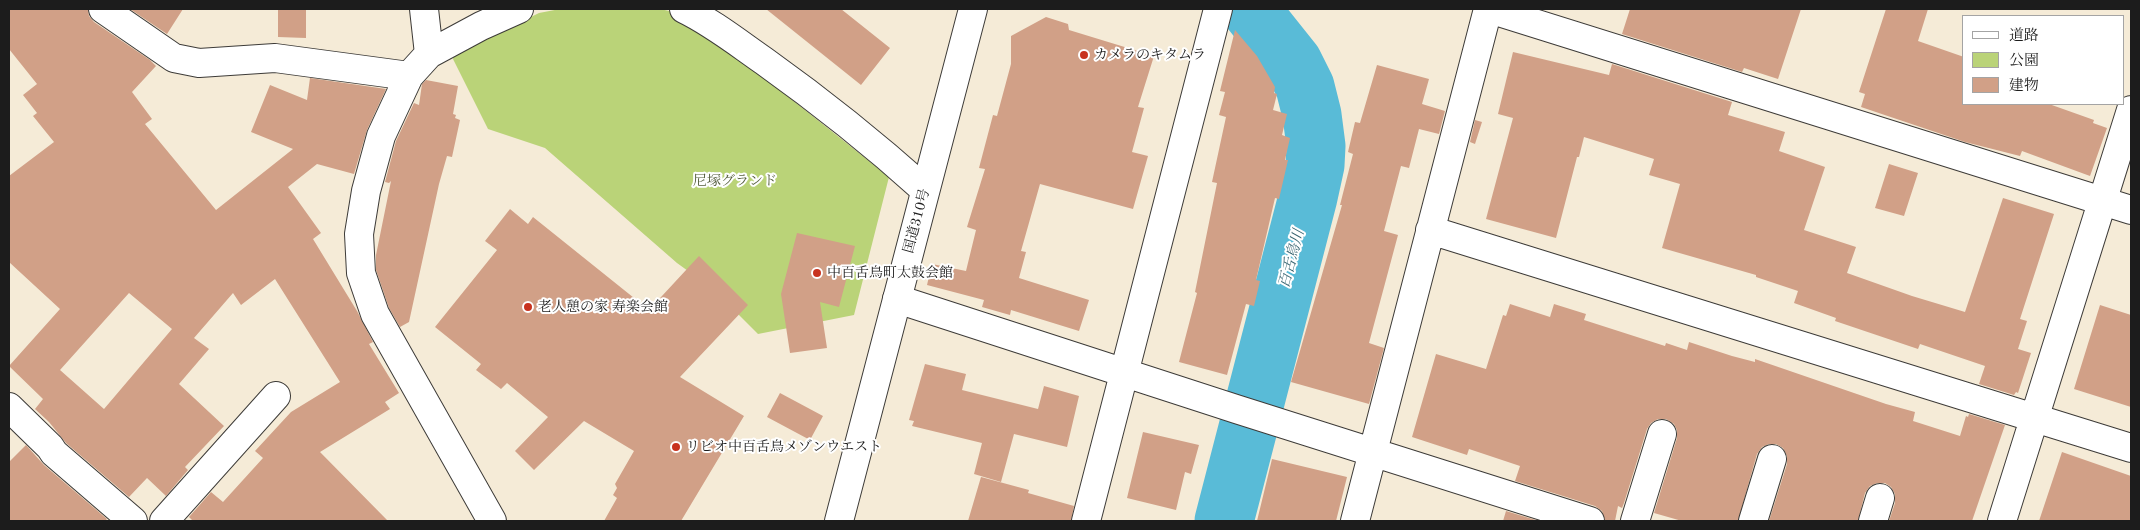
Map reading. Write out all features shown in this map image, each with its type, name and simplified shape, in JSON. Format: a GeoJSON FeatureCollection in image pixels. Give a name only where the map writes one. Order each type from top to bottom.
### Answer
{"type":"FeatureCollection","features":[{"type":"Feature","properties":{"kind":"main road"},"geometry":{"type":"LineString","coordinates":[[103,9],[174,58],[183,60],[199,63],[275,58],[409,76]]}},
{"type":"Feature","properties":{"kind":"main road"},"geometry":{"type":"LineString","coordinates":[[424,9],[429,54]]}},
{"type":"Feature","properties":{"kind":"main road"},"geometry":{"type":"LineString","coordinates":[[492,521],[375,314],[361,273],[358,234],[366,191],[381,136],[409,76],[429,54],[481,26],[519,9]]}},
{"type":"Feature","properties":{"kind":"main road"},"geometry":{"type":"LineString","coordinates":[[684,9],[704,19],[796,84],[887,156],[925,190]]}},
{"type":"Feature","properties":{"kind":"main road","name":"国道310号"},"geometry":{"type":"LineString","coordinates":[[839,521],[973,9]]}},
{"type":"Feature","properties":{"kind":"main road"},"geometry":{"type":"LineString","coordinates":[[1086,521],[1218,9]]}},
{"type":"Feature","properties":{"kind":"main road"},"geometry":{"type":"LineString","coordinates":[[1355,521],[1489,9],[2131,210]]}},
{"type":"Feature","properties":{"kind":"main road"},"geometry":{"type":"LineString","coordinates":[[2002,521],[2131,110]]}},
{"type":"Feature","properties":{"kind":"main road"},"geometry":{"type":"LineString","coordinates":[[1430,230],[2034,416],[2131,448]]}},
{"type":"Feature","properties":{"kind":"main road"},"geometry":{"type":"LineString","coordinates":[[897,298],[1372,453],[1590,521]]}},
{"type":"Feature","properties":{"kind":"main road"},"geometry":{"type":"LineString","coordinates":[[164,521],[276,396]]}},
{"type":"Feature","properties":{"kind":"main road"},"geometry":{"type":"LineString","coordinates":[[9,408],[54,453],[133,521]]}},
{"type":"Feature","properties":{"kind":"main road"},"geometry":{"type":"LineString","coordinates":[[1635,521],[1662,434]]}},
{"type":"Feature","properties":{"kind":"main road"},"geometry":{"type":"LineString","coordinates":[[1753,521],[1772,459]]}},
{"type":"Feature","properties":{"kind":"green space","name":"尼塚グランド"},"geometry":{"type":"Polygon","coordinates":[[[560,9],[660,9],[669,11],[716,39],[889,177],[854,315],[758,334],[713,289],[677,263],[545,148],[488,129],[453,59],[454,55],[539,13],[560,9]]]}},
{"type":"Feature","properties":{"kind":"building"},"geometry":{"type":"Polygon","coordinates":[[[9,9],[88,9],[89,16],[94,22],[156,66],[132,92],[152,119],[145,124],[216,210],[293,149],[251,132],[270,85],[307,100],[310,78],[386,89],[367,130],[354,174],[317,164],[288,187],[321,233],[313,239],[357,311],[373,342],[369,344],[399,393],[385,402],[390,409],[320,452],[388,521],[193,521],[189,517],[211,492],[223,502],[263,458],[255,451],[291,412],[340,382],[275,279],[241,305],[233,293],[194,338],[209,349],[179,384],[224,426],[185,467],[188,470],[166,496],[147,478],[129,497],[66,443],[49,422],[35,409],[43,399],[9,366],[60,309],[9,262],[9,176],[54,142],[33,116],[37,113],[23,95],[37,84],[9,49],[9,9]],[[129,293],[60,370],[104,409],[172,329],[129,293]]]}},
{"type":"Feature","properties":{"kind":"building"},"geometry":{"type":"Polygon","coordinates":[[[130,9],[183,9],[167,34],[130,9]]]}},
{"type":"Feature","properties":{"kind":"building"},"geometry":{"type":"Polygon","coordinates":[[[278,9],[306,9],[306,38],[278,37],[278,9]]]}},
{"type":"Feature","properties":{"kind":"building"},"geometry":{"type":"Polygon","coordinates":[[[766,9],[841,9],[890,48],[861,85],[766,9]]]}},
{"type":"Feature","properties":{"kind":"building"},"geometry":{"type":"Polygon","coordinates":[[[1630,9],[1801,9],[1778,79],[1744,68],[1742,72],[1622,34],[1630,9]]]}},
{"type":"Feature","properties":{"kind":"building"},"geometry":{"type":"Polygon","coordinates":[[[1886,9],[1928,9],[1918,41],[1962,56],[1962,105],[2052,105],[2094,120],[2093,123],[2107,128],[2090,176],[2022,151],[2020,156],[1965,142],[1861,107],[1865,94],[1859,92],[1886,9]]]}},
{"type":"Feature","properties":{"kind":"building"},"geometry":{"type":"Polygon","coordinates":[[[1046,17],[1068,24],[1069,30],[1154,56],[1138,107],[1144,108],[1132,152],[1148,156],[1133,209],[1040,184],[1021,251],[1026,252],[1019,278],[1089,300],[1079,331],[1011,310],[1010,315],[982,307],[984,300],[927,285],[932,264],[966,271],[976,230],[967,227],[985,169],[979,168],[993,115],[997,116],[1011,64],[1011,36],[1046,17]]]}},
{"type":"Feature","properties":{"kind":"building"},"geometry":{"type":"Polygon","coordinates":[[[1235,30],[1257,56],[1275,87],[1274,93],[1277,94],[1273,110],[1287,114],[1282,135],[1290,138],[1285,160],[1288,160],[1279,199],[1275,198],[1256,280],[1260,281],[1254,306],[1246,304],[1227,375],[1179,362],[1197,293],[1195,292],[1217,183],[1212,182],[1226,117],[1219,115],[1225,92],[1220,91],[1235,30]]]}},
{"type":"Feature","properties":{"kind":"building"},"geometry":{"type":"Polygon","coordinates":[[[1513,52],[1609,75],[1612,64],[1732,102],[1728,115],[1785,132],[1779,151],[1825,167],[1804,230],[1856,247],[1847,273],[1965,312],[2003,198],[2054,214],[2020,319],[2027,321],[2018,349],[2031,353],[2018,393],[2016,392],[2014,395],[1979,384],[1985,366],[1920,344],[1918,349],[1835,321],[1836,318],[1794,303],[1798,291],[1756,277],[1756,275],[1662,248],[1680,184],[1649,175],[1654,159],[1584,137],[1556,238],[1486,219],[1513,118],[1498,114],[1513,52]]]}},
{"type":"Feature","properties":{"kind":"building"},"geometry":{"type":"Polygon","coordinates":[[[1377,65],[1429,79],[1422,104],[1445,111],[1439,134],[1419,129],[1409,168],[1401,166],[1384,231],[1398,235],[1369,343],[1384,348],[1369,404],[1291,382],[1342,205],[1340,205],[1353,154],[1348,152],[1355,122],[1360,123],[1377,65]]]}},
{"type":"Feature","properties":{"kind":"building"},"geometry":{"type":"Polygon","coordinates":[[[426,80],[458,86],[453,114],[456,115],[455,118],[460,120],[452,157],[447,156],[439,184],[409,322],[400,327],[389,308],[376,270],[376,255],[391,181],[389,183],[385,182],[396,141],[414,103],[419,105],[422,84],[426,80]]]}},
{"type":"Feature","properties":{"kind":"building"},"geometry":{"type":"Polygon","coordinates":[[[1475,120],[1482,122],[1475,144],[1470,142],[1475,120]]]}},
{"type":"Feature","properties":{"kind":"building"},"geometry":{"type":"Polygon","coordinates":[[[1889,164],[1918,173],[1904,216],[1875,208],[1889,164]]]}},
{"type":"Feature","properties":{"kind":"building"},"geometry":{"type":"Polygon","coordinates":[[[510,209],[528,224],[533,217],[649,310],[699,256],[748,305],[680,377],[744,416],[681,521],[604,521],[617,498],[613,495],[617,488],[615,484],[634,451],[584,421],[534,470],[515,451],[548,417],[507,383],[501,389],[476,370],[481,364],[435,327],[497,250],[485,241],[510,209]]]}},
{"type":"Feature","properties":{"kind":"building","name":"中百舌鳥町太鼓会館"},"geometry":{"type":"Polygon","coordinates":[[[797,233],[855,246],[839,307],[820,302],[827,348],[790,353],[781,294],[797,233]]]}},
{"type":"Feature","properties":{"kind":"building"},"geometry":{"type":"Polygon","coordinates":[[[1510,304],[1550,317],[1554,304],[1586,314],[1584,320],[1665,346],[1666,343],[1687,350],[1689,342],[1755,362],[1755,359],[1886,404],[1915,412],[1913,421],[1960,436],[1966,416],[1968,417],[1969,414],[2005,425],[1972,521],[1889,521],[1895,503],[1895,494],[1891,487],[1885,483],[1877,483],[1870,486],[1865,493],[1858,521],[1769,521],[1787,464],[1787,456],[1783,448],[1776,444],[1762,447],[1757,454],[1738,521],[1682,521],[1654,513],[1677,438],[1677,430],[1674,424],[1666,419],[1658,419],[1651,423],[1647,429],[1624,503],[1622,508],[1618,506],[1615,521],[1605,521],[1602,511],[1595,506],[1515,481],[1520,466],[1469,449],[1467,455],[1412,437],[1436,354],[1486,369],[1503,315],[1506,316],[1510,304]]]}},
{"type":"Feature","properties":{"kind":"building"},"geometry":{"type":"Polygon","coordinates":[[[2100,305],[2131,315],[2131,407],[2074,389],[2100,305]]]}},
{"type":"Feature","properties":{"kind":"building"},"geometry":{"type":"Polygon","coordinates":[[[925,364],[966,374],[962,390],[1038,409],[1044,386],[1079,396],[1067,447],[1014,434],[1001,482],[974,474],[982,443],[912,426],[914,421],[909,420],[925,364]]]}},
{"type":"Feature","properties":{"kind":"building"},"geometry":{"type":"Polygon","coordinates":[[[780,393],[823,416],[810,440],[767,417],[780,393]]]}},
{"type":"Feature","properties":{"kind":"building"},"geometry":{"type":"Polygon","coordinates":[[[1143,432],[1199,445],[1191,474],[1185,472],[1176,510],[1127,498],[1143,432]]]}},
{"type":"Feature","properties":{"kind":"building"},"geometry":{"type":"Polygon","coordinates":[[[26,445],[44,465],[107,519],[105,521],[9,521],[9,462],[26,445]]]}},
{"type":"Feature","properties":{"kind":"building"},"geometry":{"type":"Polygon","coordinates":[[[2062,452],[2131,476],[2131,521],[2039,521],[2062,452]]]}},
{"type":"Feature","properties":{"kind":"building"},"geometry":{"type":"Polygon","coordinates":[[[1272,459],[1347,477],[1336,521],[1257,521],[1272,459]]]}},
{"type":"Feature","properties":{"kind":"building"},"geometry":{"type":"Polygon","coordinates":[[[981,477],[1029,490],[1028,493],[1074,506],[1071,521],[968,521],[981,477]]]}},
{"type":"Feature","properties":{"kind":"building"},"geometry":{"type":"Polygon","coordinates":[[[1506,511],[1539,521],[1503,521],[1506,511]]]}},
{"type":"Feature","properties":{"kind":"waterway","name":"百舌鳥川"},"geometry":{"type":"LineString","coordinates":[[1224,521],[1308,197],[1315,165],[1316,146],[1312,115],[1305,87],[1293,63],[1250,9]]}},
{"type":"Feature","properties":{"kind":"place","name":"カメラのキタムラ"},"geometry":{"type":"Point","coordinates":[1084,55]}},
{"type":"Feature","properties":{"kind":"place","name":"中百舌鳥町太鼓会館"},"geometry":{"type":"Point","coordinates":[817,273]}},
{"type":"Feature","properties":{"kind":"place","name":"老人憩の家 寿楽会館"},"geometry":{"type":"Point","coordinates":[528,307]}},
{"type":"Feature","properties":{"kind":"place","name":"リビオ中百舌鳥メゾンウエスト"},"geometry":{"type":"Point","coordinates":[676,447]}}]}
